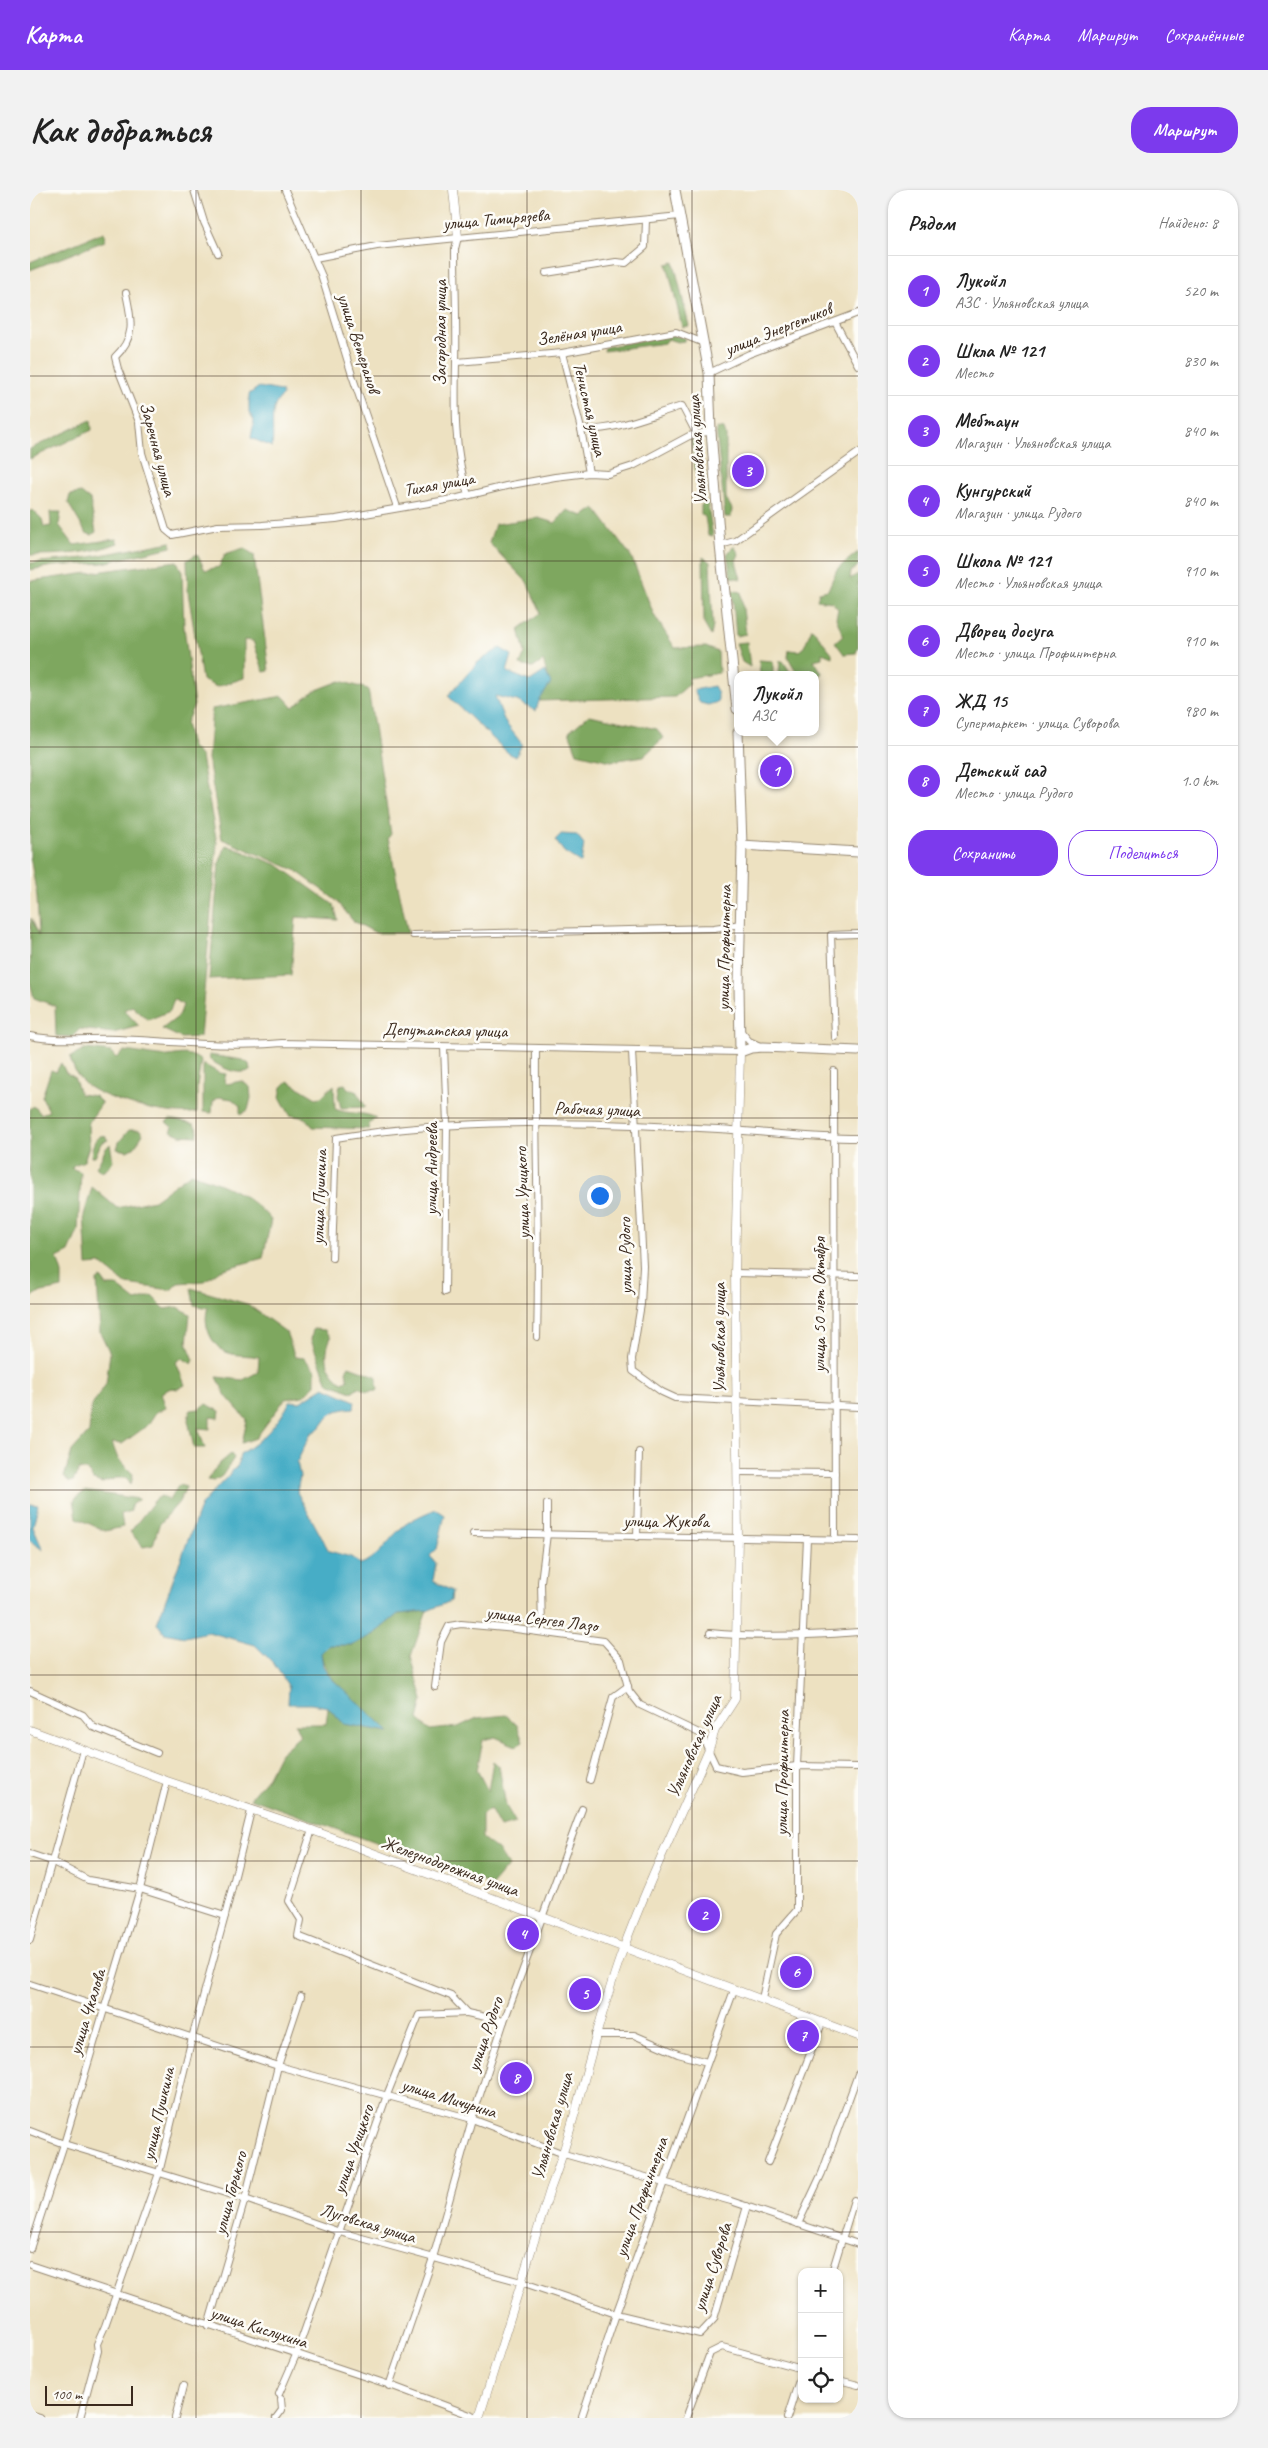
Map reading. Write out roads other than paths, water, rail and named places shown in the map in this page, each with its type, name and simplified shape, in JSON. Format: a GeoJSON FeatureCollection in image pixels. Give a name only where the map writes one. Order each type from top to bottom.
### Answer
{"type":"FeatureCollection","features":[{"type":"Feature","properties":{"kind":"main road","name":"Ульяновская улица"},"geometry":{"type":"LineString","coordinates":[[675,190],[709,373],[711,431],[720,545],[728,642],[734,687]]}},
{"type":"Feature","properties":{"kind":"main road"},"geometry":{"type":"LineString","coordinates":[[738,736],[742,845],[858,852]]}},
{"type":"Feature","properties":{"kind":"main road","name":"улица Профинтерна"},"geometry":{"type":"LineString","coordinates":[[740,1052],[738,1028],[742,845]]}},
{"type":"Feature","properties":{"kind":"main road","name":"Депутатская улица"},"geometry":{"type":"LineString","coordinates":[[740,1052],[751,1048],[763,1047],[858,1051]]}},
{"type":"Feature","properties":{"kind":"street"},"geometry":{"type":"LineString","coordinates":[[194,190],[202,216],[218,253]]}},
{"type":"Feature","properties":{"kind":"street","name":"улица Ветеранов"},"geometry":{"type":"LineString","coordinates":[[286,190],[315,258],[397,507]]}},
{"type":"Feature","properties":{"kind":"street","name":"Загородная улица"},"geometry":{"type":"LineString","coordinates":[[453,190],[458,237],[455,248],[456,362],[454,408],[462,476],[468,495]]}},
{"type":"Feature","properties":{"kind":"street","name":"улица Тимирязева"},"geometry":{"type":"LineString","coordinates":[[315,258],[376,246],[680,216]]}},
{"type":"Feature","properties":{"kind":"street"},"geometry":{"type":"LineString","coordinates":[[546,273],[616,262],[626,263],[645,247],[646,220]]}},
{"type":"Feature","properties":{"kind":"street","name":"Заречная улица"},"geometry":{"type":"LineString","coordinates":[[126,293],[132,327],[122,350],[115,357],[139,422],[142,453],[166,530]]}},
{"type":"Feature","properties":{"kind":"street","name":"улица Энергетиков"},"geometry":{"type":"LineString","coordinates":[[709,373],[749,354],[858,313]]}},
{"type":"Feature","properties":{"kind":"street"},"geometry":{"type":"LineString","coordinates":[[835,322],[858,366]]}},
{"type":"Feature","properties":{"kind":"street","name":"Зелёная улица"},"geometry":{"type":"LineString","coordinates":[[456,362],[562,353],[676,332],[704,343]]}},
{"type":"Feature","properties":{"kind":"street","name":"Тенистая улица"},"geometry":{"type":"LineString","coordinates":[[562,353],[581,429],[589,473]]}},
{"type":"Feature","properties":{"kind":"street"},"geometry":{"type":"LineString","coordinates":[[581,429],[594,430],[626,423],[682,406],[696,433]]}},
{"type":"Feature","properties":{"kind":"street","name":"Тихая улица"},"geometry":{"type":"LineString","coordinates":[[166,530],[172,536],[218,526],[262,525],[336,519],[382,512],[397,507],[468,495],[506,486],[589,473],[608,474],[633,466],[696,433],[711,431]]}},
{"type":"Feature","properties":{"kind":"street"},"geometry":{"type":"LineString","coordinates":[[720,545],[735,541],[858,453]]}},
{"type":"Feature","properties":{"kind":"street"},"geometry":{"type":"LineString","coordinates":[[413,935],[714,928],[741,924]]}},
{"type":"Feature","properties":{"kind":"street"},"geometry":{"type":"LineString","coordinates":[[835,1037],[831,935],[858,934]]}},
{"type":"Feature","properties":{"kind":"street"},"geometry":{"type":"LineString","coordinates":[[738,1028],[749,1041],[763,1047]]}},
{"type":"Feature","properties":{"kind":"street","name":"Депутатская улица"},"geometry":{"type":"LineString","coordinates":[[30,1036],[45,1039],[118,1039],[207,1045],[282,1043],[740,1052]]}},
{"type":"Feature","properties":{"kind":"street","name":"улица Андреева"},"geometry":{"type":"LineString","coordinates":[[444,1047],[446,1124],[444,1292]]}},
{"type":"Feature","properties":{"kind":"street","name":"улица Урицкого"},"geometry":{"type":"LineString","coordinates":[[536,1049],[535,1122],[539,1264],[537,1337]]}},
{"type":"Feature","properties":{"kind":"street","name":"улица Рудого"},"geometry":{"type":"LineString","coordinates":[[632,1051],[634,1124],[643,1266],[641,1304],[632,1359],[633,1370],[662,1392],[675,1398],[736,1401]]}},
{"type":"Feature","properties":{"kind":"street","name":"Ульяновская улица"},"geometry":{"type":"LineString","coordinates":[[479,2418],[521,2282],[564,2154],[594,2035],[624,1946],[716,1730],[735,1700],[738,1536],[735,1274],[740,1052]]}},
{"type":"Feature","properties":{"kind":"street","name":"улица 50 лет Октября"},"geometry":{"type":"LineString","coordinates":[[834,1071],[832,1138],[835,1275],[835,1540]]}},
{"type":"Feature","properties":{"kind":"street","name":"Рабочая улица"},"geometry":{"type":"LineString","coordinates":[[336,1138],[392,1129],[446,1124],[535,1122],[634,1124],[832,1138],[858,1138]]}},
{"type":"Feature","properties":{"kind":"street","name":"улица Пушкина"},"geometry":{"type":"LineString","coordinates":[[332,1258],[336,1138]]}},
{"type":"Feature","properties":{"kind":"street"},"geometry":{"type":"LineString","coordinates":[[735,1274],[858,1276]]}},
{"type":"Feature","properties":{"kind":"street"},"geometry":{"type":"LineString","coordinates":[[736,1401],[858,1407]]}},
{"type":"Feature","properties":{"kind":"street"},"geometry":{"type":"LineString","coordinates":[[637,1536],[639,1452]]}},
{"type":"Feature","properties":{"kind":"street"},"geometry":{"type":"LineString","coordinates":[[737,1472],[835,1473]]}},
{"type":"Feature","properties":{"kind":"street"},"geometry":{"type":"LineString","coordinates":[[542,1632],[541,1582],[547,1534],[546,1504]]}},
{"type":"Feature","properties":{"kind":"street","name":"улица Жукова"},"geometry":{"type":"LineString","coordinates":[[473,1533],[738,1536],[858,1540]]}},
{"type":"Feature","properties":{"kind":"street","name":"улица Профинтерна"},"geometry":{"type":"LineString","coordinates":[[762,1999],[776,1934],[798,1910],[797,1766],[807,1538]]}},
{"type":"Feature","properties":{"kind":"street","name":"улица Сергея Лазо"},"geometry":{"type":"LineString","coordinates":[[435,1687],[441,1642],[450,1626],[461,1624],[542,1632],[604,1641],[621,1660],[629,1689]]}},
{"type":"Feature","properties":{"kind":"street"},"geometry":{"type":"LineString","coordinates":[[710,1633],[802,1636],[858,1632]]}},
{"type":"Feature","properties":{"kind":"street"},"geometry":{"type":"LineString","coordinates":[[590,1780],[613,1698],[629,1689],[640,1705],[701,1734],[716,1766],[742,1772],[797,1766],[858,1767]]}},
{"type":"Feature","properties":{"kind":"street"},"geometry":{"type":"LineString","coordinates":[[30,1691],[83,1715],[93,1727],[157,1753]]}},
{"type":"Feature","properties":{"kind":"street","name":"Железнодорожная улица"},"geometry":{"type":"LineString","coordinates":[[30,1730],[167,1782],[312,1830],[624,1946],[734,1990],[858,2036]]}},
{"type":"Feature","properties":{"kind":"street"},"geometry":{"type":"LineString","coordinates":[[30,1940],[83,1750]]}},
{"type":"Feature","properties":{"kind":"street","name":"улица Чкалова"},"geometry":{"type":"LineString","coordinates":[[30,2249],[64,2144],[140,1889],[167,1782]]}},
{"type":"Feature","properties":{"kind":"street","name":"улица Рудого"},"geometry":{"type":"LineString","coordinates":[[389,2386],[433,2258],[472,2119],[504,2021],[582,1809]]}},
{"type":"Feature","properties":{"kind":"street","name":"улица Пушкина"},"geometry":{"type":"LineString","coordinates":[[80,2418],[98,2351],[97,2344],[106,2326],[115,2294],[159,2173],[251,1811]]}},
{"type":"Feature","properties":{"kind":"street"},"geometry":{"type":"LineString","coordinates":[[312,1830],[289,1902],[301,1920],[298,1936],[451,1996],[467,2013],[504,2021]]}},
{"type":"Feature","properties":{"kind":"street"},"geometry":{"type":"LineString","coordinates":[[30,1854],[51,1860],[88,1880],[140,1889],[225,1916]]}},
{"type":"Feature","properties":{"kind":"street","name":"улица Мичурина"},"geometry":{"type":"LineString","coordinates":[[30,1984],[278,2066],[472,2119],[564,2154],[747,2206],[858,2244]]}},
{"type":"Feature","properties":{"kind":"street","name":"улица Профинтерна"},"geometry":{"type":"LineString","coordinates":[[582,2416],[616,2314],[734,1990]]}},
{"type":"Feature","properties":{"kind":"street","name":"улица Горького"},"geometry":{"type":"LineString","coordinates":[[208,2326],[245,2199],[278,2066],[301,1996]]}},
{"type":"Feature","properties":{"kind":"street","name":"улица Урицкого"},"geometry":{"type":"LineString","coordinates":[[276,2418],[282,2410],[280,2396],[340,2232],[387,2095],[419,2015],[467,2013]]}},
{"type":"Feature","properties":{"kind":"street"},"geometry":{"type":"LineString","coordinates":[[768,2162],[822,2023]]}},
{"type":"Feature","properties":{"kind":"street"},"geometry":{"type":"LineString","coordinates":[[594,2035],[634,2035],[678,2054],[707,2062]]}},
{"type":"Feature","properties":{"kind":"street"},"geometry":{"type":"LineString","coordinates":[[798,2224],[822,2173],[858,2074]]}},
{"type":"Feature","properties":{"kind":"street","name":"Луговская улица"},"geometry":{"type":"LineString","coordinates":[[30,2131],[64,2144],[245,2199],[340,2232],[521,2282],[616,2314],[700,2334]]}},
{"type":"Feature","properties":{"kind":"street"},"geometry":{"type":"LineString","coordinates":[[833,2268],[854,2200]]}},
{"type":"Feature","properties":{"kind":"street","name":"улица Суворова"},"geometry":{"type":"LineString","coordinates":[[700,2334],[714,2319],[747,2206]]}},
{"type":"Feature","properties":{"kind":"street","name":"улица Кислухина"},"geometry":{"type":"LineString","coordinates":[[30,2265],[479,2418]]}},
{"type":"Feature","properties":{"kind":"street"},"geometry":{"type":"LineString","coordinates":[[686,2418],[710,2353],[722,2347],[798,2369]]}},
{"type":"Feature","properties":{"kind":"street"},"geometry":{"type":"LineString","coordinates":[[843,2381],[858,2385]]}},
{"type":"Feature","properties":{"kind":"street"},"geometry":{"type":"LineString","coordinates":[[787,2418],[798,2383]]}},
{"type":"Feature","properties":{"kind":"street"},"geometry":{"type":"LineString","coordinates":[[175,2418],[183,2386]]}},
{"type":"Feature","properties":{"kind":"street"},"geometry":{"type":"LineString","coordinates":[[30,2415],[40,2418]]}},
{"type":"Feature","properties":{"kind":"water"},"geometry":{"type":"Polygon","coordinates":[[[259,387],[281,391],[283,395],[278,400],[273,412],[272,447],[251,438],[254,420],[249,412],[249,394],[259,387]]]}},
{"type":"Feature","properties":{"kind":"water"},"geometry":{"type":"Polygon","coordinates":[[[500,648],[512,655],[507,672],[530,681],[545,671],[551,683],[539,701],[536,711],[517,701],[495,696],[505,722],[522,744],[516,757],[508,753],[448,696],[478,662],[500,648]]]}},
{"type":"Feature","properties":{"kind":"water"},"geometry":{"type":"Polygon","coordinates":[[[714,686],[718,693],[718,702],[708,705],[700,703],[694,690],[714,686]]]}},
{"type":"Feature","properties":{"kind":"water"},"geometry":{"type":"Polygon","coordinates":[[[561,834],[577,835],[584,844],[581,863],[564,852],[555,840],[561,834]]]}},
{"type":"Feature","properties":{"kind":"water"},"geometry":{"type":"Polygon","coordinates":[[[324,1387],[355,1401],[354,1408],[336,1411],[319,1428],[311,1433],[297,1462],[300,1476],[297,1492],[329,1551],[351,1557],[361,1564],[378,1553],[401,1528],[413,1519],[436,1509],[445,1515],[437,1549],[430,1556],[436,1563],[433,1581],[452,1591],[451,1601],[427,1611],[398,1614],[375,1633],[353,1645],[329,1645],[321,1653],[323,1666],[331,1678],[390,1732],[344,1724],[328,1707],[311,1704],[288,1704],[289,1687],[274,1664],[255,1645],[208,1632],[185,1637],[164,1633],[157,1623],[201,1505],[238,1465],[240,1454],[262,1438],[275,1424],[290,1401],[300,1402],[324,1387]]]}},
{"type":"Feature","properties":{"kind":"water"},"geometry":{"type":"Polygon","coordinates":[[[30,1504],[38,1505],[33,1527],[43,1550],[30,1541],[30,1504]]]}},
{"type":"Feature","properties":{"kind":"place","name":"Мебтаун"},"geometry":{"type":"Point","coordinates":[748,471]}},
{"type":"Feature","properties":{"kind":"place","name":"Лукойл"},"geometry":{"type":"Point","coordinates":[776,771]}},
{"type":"Feature","properties":{"kind":"place","name":"Шкла № 121"},"geometry":{"type":"Point","coordinates":[704,1915]}},
{"type":"Feature","properties":{"kind":"place","name":"Кунгурский"},"geometry":{"type":"Point","coordinates":[523,1934]}},
{"type":"Feature","properties":{"kind":"place","name":"Дворец досуга"},"geometry":{"type":"Point","coordinates":[796,1972]}},
{"type":"Feature","properties":{"kind":"place","name":"Школа № 121"},"geometry":{"type":"Point","coordinates":[585,1994]}},
{"type":"Feature","properties":{"kind":"place","name":"ЖД 15"},"geometry":{"type":"Point","coordinates":[803,2036]}},
{"type":"Feature","properties":{"kind":"place","name":"Детский сад"},"geometry":{"type":"Point","coordinates":[516,2078]}}]}
